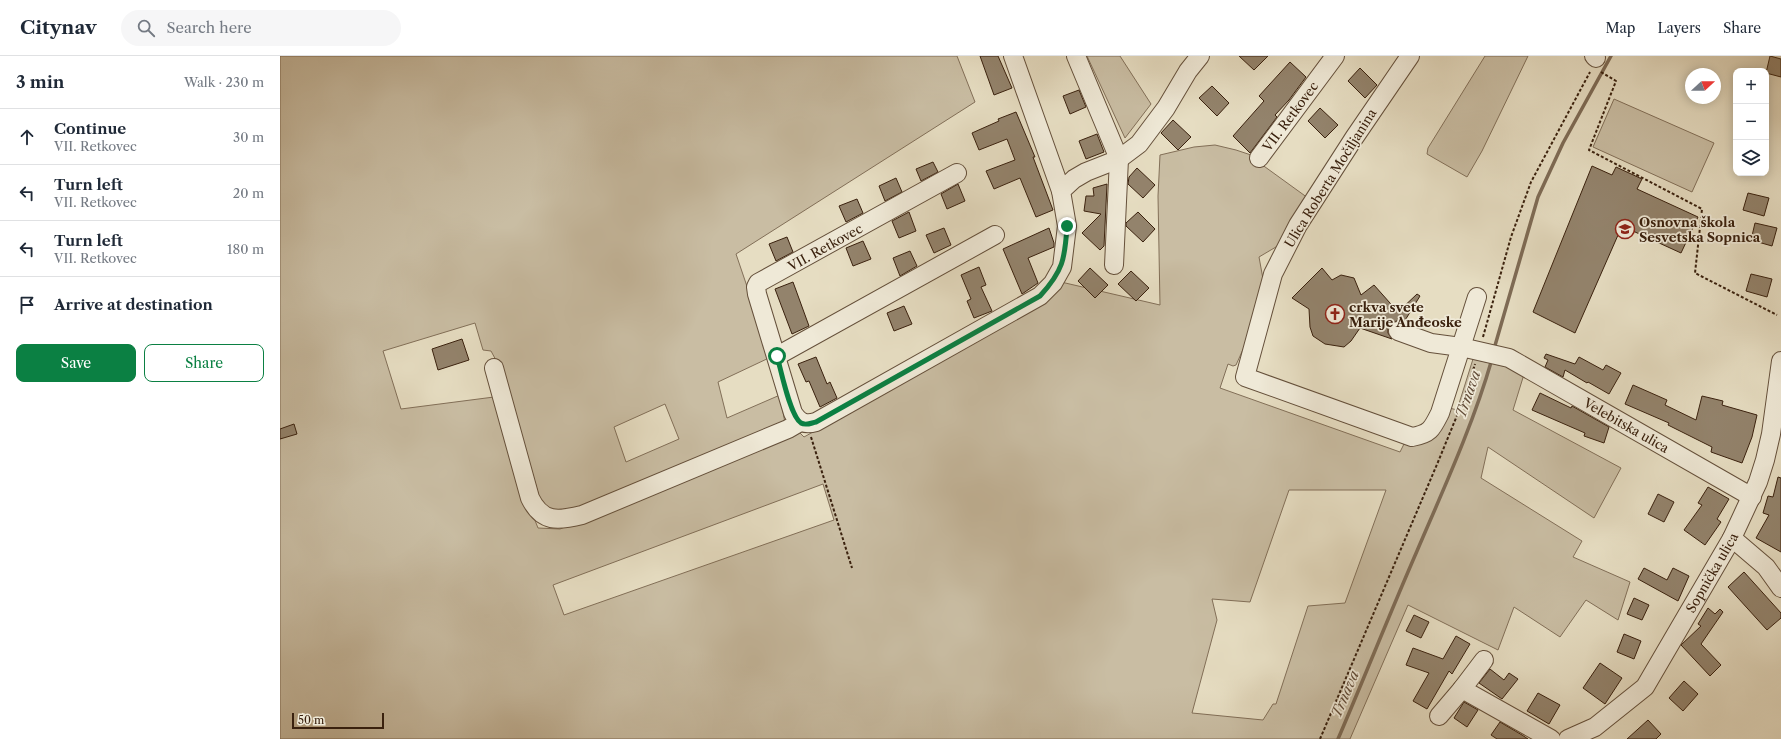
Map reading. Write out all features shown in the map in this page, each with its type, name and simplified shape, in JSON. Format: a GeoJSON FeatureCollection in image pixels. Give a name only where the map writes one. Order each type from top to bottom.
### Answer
{"type":"FeatureCollection","features":[{"type":"Feature","properties":{"kind":"street"},"geometry":{"type":"LineString","coordinates":[[494,368],[530,498],[541,514],[551,519],[564,520],[582,515],[788,429],[804,423],[816,422],[1040,296],[1053,283],[1062,267],[1067,226],[1061,191],[1013,56]]}},
{"type":"Feature","properties":{"kind":"street"},"geometry":{"type":"LineString","coordinates":[[1076,56],[1119,159],[1114,265]]}},
{"type":"Feature","properties":{"kind":"street"},"geometry":{"type":"LineString","coordinates":[[1061,191],[1074,179],[1086,172],[1119,159],[1139,144],[1166,108],[1185,64],[1200,56]]}},
{"type":"Feature","properties":{"kind":"street","name":"VII. Retkovec"},"geometry":{"type":"LineString","coordinates":[[1259,158],[1335,56]]}},
{"type":"Feature","properties":{"kind":"street","name":"Ulica Roberta Močiljanina"},"geometry":{"type":"LineString","coordinates":[[1410,56],[1354,138],[1298,226],[1273,274],[1245,377],[1412,437],[1424,435],[1433,427],[1440,413],[1461,347]]}},
{"type":"Feature","properties":{"kind":"street","name":"VII. Retkovec"},"geometry":{"type":"LineString","coordinates":[[804,423],[793,413],[757,294],[756,288],[758,283],[958,173]]}},
{"type":"Feature","properties":{"kind":"street"},"geometry":{"type":"LineString","coordinates":[[777,356],[995,235]]}},
{"type":"Feature","properties":{"kind":"street"},"geometry":{"type":"LineString","coordinates":[[1461,347],[1477,298]]}},
{"type":"Feature","properties":{"kind":"street","name":"Velebitska ulica"},"geometry":{"type":"LineString","coordinates":[[1398,331],[1431,343],[1488,352],[1516,362],[1752,497]]}},
{"type":"Feature","properties":{"kind":"street","name":"Sopnička ulica"},"geometry":{"type":"LineString","coordinates":[[1568,739],[1595,727],[1645,687],[1732,538],[1758,482],[1766,453],[1779,386],[1781,361]]}},
{"type":"Feature","properties":{"kind":"street"},"geometry":{"type":"LineString","coordinates":[[1732,538],[1766,567],[1781,588]]}},
{"type":"Feature","properties":{"kind":"street"},"geometry":{"type":"LineString","coordinates":[[1439,716],[1484,660]]}},
{"type":"Feature","properties":{"kind":"street"},"geometry":{"type":"LineString","coordinates":[[1462,689],[1551,739]]}},
{"type":"Feature","properties":{"kind":"path"},"geometry":{"type":"LineString","coordinates":[[1320,739],[1459,411],[1488,352],[1511,237],[1531,182],[1594,61],[1616,81],[1589,150],[1702,209],[1695,273],[1777,315]]}},
{"type":"Feature","properties":{"kind":"path"},"geometry":{"type":"LineString","coordinates":[[804,423],[852,568]]}},
{"type":"Feature","properties":{"kind":"shaded area"},"geometry":{"type":"Polygon","coordinates":[[[280,56],[957,56],[975,102],[736,254],[771,357],[718,382],[727,418],[780,395],[785,423],[572,513],[543,510],[504,375],[491,351],[483,350],[475,323],[383,351],[401,409],[494,397],[519,480],[538,528],[560,529],[793,432],[799,432],[804,437],[1013,321],[1061,282],[1160,305],[1158,196],[1160,155],[1194,147],[1215,145],[1254,156],[1261,164],[1308,198],[1281,244],[1259,257],[1263,279],[1245,345],[1236,365],[1233,366],[1228,364],[1220,388],[1400,452],[1406,440],[1446,407],[1457,410],[1473,359],[1525,371],[1513,410],[1621,468],[1594,518],[1488,447],[1481,478],[1582,541],[1573,557],[1630,582],[1618,620],[1586,600],[1560,637],[1514,607],[1498,650],[1408,605],[1350,739],[280,739],[280,56]],[[665,404],[614,427],[626,462],[679,439],[665,404]],[[823,484],[553,585],[564,615],[834,520],[823,484]],[[1289,490],[1250,602],[1212,599],[1217,620],[1192,713],[1263,720],[1273,704],[1276,704],[1308,606],[1345,603],[1386,490],[1289,490]]]}},
{"type":"Feature","properties":{"kind":"shaded area"},"geometry":{"type":"Polygon","coordinates":[[[1087,56],[1120,56],[1151,104],[1125,138],[1087,56]]]}},
{"type":"Feature","properties":{"kind":"shaded area"},"geometry":{"type":"Polygon","coordinates":[[[1485,56],[1528,56],[1482,151],[1467,177],[1427,154],[1428,148],[1485,56]]]}},
{"type":"Feature","properties":{"kind":"shaded area"},"geometry":{"type":"Polygon","coordinates":[[[1614,99],[1714,143],[1692,192],[1593,147],[1614,99]]]}},
{"type":"Feature","properties":{"kind":"building"},"geometry":{"type":"Polygon","coordinates":[[[980,56],[998,56],[1012,88],[994,95],[980,56]]]}},
{"type":"Feature","properties":{"kind":"building"},"geometry":{"type":"Polygon","coordinates":[[[1239,56],[1268,56],[1254,70],[1239,56]]]}},
{"type":"Feature","properties":{"kind":"building"},"geometry":{"type":"Polygon","coordinates":[[[1770,56],[1781,59],[1781,77],[1769,74],[1769,68],[1767,68],[1770,56]]]}},
{"type":"Feature","properties":{"kind":"building"},"geometry":{"type":"Polygon","coordinates":[[[1290,62],[1306,77],[1289,100],[1275,115],[1277,117],[1250,153],[1233,136],[1264,101],[1259,96],[1290,62]]]}},
{"type":"Feature","properties":{"kind":"building"},"geometry":{"type":"Polygon","coordinates":[[[1360,68],[1377,85],[1365,98],[1348,81],[1360,68]]]}},
{"type":"Feature","properties":{"kind":"building"},"geometry":{"type":"Polygon","coordinates":[[[1212,86],[1229,103],[1217,116],[1199,98],[1212,86]]]}},
{"type":"Feature","properties":{"kind":"building"},"geometry":{"type":"Polygon","coordinates":[[[1079,90],[1086,107],[1070,114],[1063,96],[1079,90]]]}},
{"type":"Feature","properties":{"kind":"building"},"geometry":{"type":"Polygon","coordinates":[[[1320,108],[1338,125],[1325,138],[1308,121],[1320,108]]]}},
{"type":"Feature","properties":{"kind":"building"},"geometry":{"type":"Polygon","coordinates":[[[1016,112],[1035,157],[1033,157],[1053,210],[1036,217],[1020,178],[994,189],[986,171],[1015,160],[1007,139],[979,150],[972,133],[999,121],[998,119],[1016,112]]]}},
{"type":"Feature","properties":{"kind":"building"},"geometry":{"type":"Polygon","coordinates":[[[1173,120],[1191,137],[1178,150],[1161,133],[1173,120]]]}},
{"type":"Feature","properties":{"kind":"building"},"geometry":{"type":"Polygon","coordinates":[[[1097,134],[1104,152],[1086,159],[1079,141],[1097,134]]]}},
{"type":"Feature","properties":{"kind":"building"},"geometry":{"type":"Polygon","coordinates":[[[933,162],[938,172],[921,181],[916,169],[933,162]]]}},
{"type":"Feature","properties":{"kind":"building"},"geometry":{"type":"Polygon","coordinates":[[[1592,166],[1612,175],[1616,167],[1642,179],[1637,189],[1698,217],[1681,253],[1622,226],[1575,333],[1533,312],[1592,166]]]}},
{"type":"Feature","properties":{"kind":"building"},"geometry":{"type":"Polygon","coordinates":[[[1137,168],[1155,185],[1143,198],[1128,184],[1129,177],[1137,168]]]}},
{"type":"Feature","properties":{"kind":"building"},"geometry":{"type":"Polygon","coordinates":[[[896,178],[902,192],[885,201],[879,186],[896,178]]]}},
{"type":"Feature","properties":{"kind":"building"},"geometry":{"type":"Polygon","coordinates":[[[958,184],[965,201],[947,209],[941,194],[958,184]]]}},
{"type":"Feature","properties":{"kind":"building"},"geometry":{"type":"Polygon","coordinates":[[[1107,184],[1104,246],[1100,250],[1082,233],[1101,214],[1084,211],[1086,196],[1094,196],[1093,188],[1107,184]]]}},
{"type":"Feature","properties":{"kind":"building"},"geometry":{"type":"Polygon","coordinates":[[[1748,193],[1769,198],[1764,216],[1743,210],[1748,193]]]}},
{"type":"Feature","properties":{"kind":"building"},"geometry":{"type":"Polygon","coordinates":[[[857,199],[863,213],[846,222],[839,206],[857,199]]]}},
{"type":"Feature","properties":{"kind":"building"},"geometry":{"type":"Polygon","coordinates":[[[909,212],[916,231],[899,238],[892,221],[909,212]]]}},
{"type":"Feature","properties":{"kind":"building"},"geometry":{"type":"Polygon","coordinates":[[[1138,212],[1155,229],[1143,242],[1126,226],[1126,223],[1138,212]]]}},
{"type":"Feature","properties":{"kind":"building"},"geometry":{"type":"Polygon","coordinates":[[[1755,223],[1777,228],[1772,246],[1751,240],[1755,223]]]}},
{"type":"Feature","properties":{"kind":"building"},"geometry":{"type":"Polygon","coordinates":[[[944,228],[951,245],[934,253],[926,235],[944,228]]]}},
{"type":"Feature","properties":{"kind":"building"},"geometry":{"type":"Polygon","coordinates":[[[1049,228],[1054,247],[1028,258],[1038,283],[1022,294],[1003,249],[1049,228]]]}},
{"type":"Feature","properties":{"kind":"building"},"geometry":{"type":"Polygon","coordinates":[[[787,237],[793,252],[776,261],[769,244],[787,237]]]}},
{"type":"Feature","properties":{"kind":"building"},"geometry":{"type":"Polygon","coordinates":[[[863,241],[871,259],[853,266],[846,248],[863,241]]]}},
{"type":"Feature","properties":{"kind":"building"},"geometry":{"type":"Polygon","coordinates":[[[910,251],[917,266],[900,276],[893,258],[910,251]]]}},
{"type":"Feature","properties":{"kind":"building"},"geometry":{"type":"Polygon","coordinates":[[[979,267],[986,285],[981,287],[992,311],[974,318],[967,301],[971,299],[961,275],[979,267]]]}},
{"type":"Feature","properties":{"kind":"building"},"geometry":{"type":"Polygon","coordinates":[[[1090,268],[1108,285],[1095,298],[1078,281],[1090,268]]]}},
{"type":"Feature","properties":{"kind":"building"},"geometry":{"type":"Polygon","coordinates":[[[1322,268],[1332,280],[1341,275],[1354,278],[1361,295],[1374,285],[1398,312],[1417,294],[1420,296],[1404,322],[1396,321],[1388,327],[1388,333],[1392,339],[1360,328],[1351,341],[1344,347],[1325,344],[1313,336],[1310,327],[1309,309],[1292,298],[1322,268]]]}},
{"type":"Feature","properties":{"kind":"building"},"geometry":{"type":"Polygon","coordinates":[[[1131,271],[1149,288],[1136,301],[1118,284],[1131,271]]]}},
{"type":"Feature","properties":{"kind":"building"},"geometry":{"type":"Polygon","coordinates":[[[1751,274],[1772,279],[1767,297],[1746,291],[1751,274]]]}},
{"type":"Feature","properties":{"kind":"building"},"geometry":{"type":"Polygon","coordinates":[[[793,282],[809,326],[792,334],[775,289],[793,282]]]}},
{"type":"Feature","properties":{"kind":"building"},"geometry":{"type":"Polygon","coordinates":[[[904,306],[912,324],[894,331],[887,313],[904,306]]]}},
{"type":"Feature","properties":{"kind":"building"},"geometry":{"type":"Polygon","coordinates":[[[462,339],[469,360],[438,370],[432,349],[462,339]]]}},
{"type":"Feature","properties":{"kind":"building"},"geometry":{"type":"Polygon","coordinates":[[[1546,354],[1575,364],[1579,357],[1603,370],[1606,365],[1621,373],[1609,394],[1565,370],[1563,377],[1545,367],[1548,360],[1544,358],[1546,354]]]}},
{"type":"Feature","properties":{"kind":"building"},"geometry":{"type":"Polygon","coordinates":[[[816,357],[827,384],[830,382],[837,398],[820,407],[809,381],[806,382],[798,364],[816,357]]]}},
{"type":"Feature","properties":{"kind":"building"},"geometry":{"type":"Polygon","coordinates":[[[1633,385],[1667,400],[1665,405],[1696,420],[1702,396],[1723,401],[1722,405],[1757,415],[1752,437],[1742,463],[1711,452],[1712,447],[1668,425],[1669,423],[1625,404],[1633,385]]]}},
{"type":"Feature","properties":{"kind":"building"},"geometry":{"type":"Polygon","coordinates":[[[1540,393],[1571,408],[1572,406],[1609,427],[1604,443],[1584,436],[1585,433],[1532,410],[1540,393]]]}},
{"type":"Feature","properties":{"kind":"building"},"geometry":{"type":"Polygon","coordinates":[[[294,424],[297,434],[280,439],[280,429],[294,424]]]}},
{"type":"Feature","properties":{"kind":"building"},"geometry":{"type":"Polygon","coordinates":[[[1778,477],[1781,478],[1781,552],[1756,538],[1769,515],[1763,513],[1768,496],[1773,497],[1778,477]]]}},
{"type":"Feature","properties":{"kind":"building"},"geometry":{"type":"Polygon","coordinates":[[[1708,487],[1729,499],[1717,519],[1721,522],[1705,545],[1684,530],[1702,505],[1698,503],[1708,487]]]}},
{"type":"Feature","properties":{"kind":"building"},"geometry":{"type":"Polygon","coordinates":[[[1658,494],[1674,502],[1664,522],[1648,514],[1658,494]]]}},
{"type":"Feature","properties":{"kind":"building"},"geometry":{"type":"Polygon","coordinates":[[[1644,568],[1667,580],[1673,568],[1689,576],[1678,601],[1638,579],[1644,568]]]}},
{"type":"Feature","properties":{"kind":"building"},"geometry":{"type":"Polygon","coordinates":[[[1744,572],[1781,613],[1781,618],[1767,630],[1728,587],[1744,572]]]}},
{"type":"Feature","properties":{"kind":"building"},"geometry":{"type":"Polygon","coordinates":[[[1634,598],[1649,605],[1642,620],[1627,614],[1634,598]]]}},
{"type":"Feature","properties":{"kind":"building"},"geometry":{"type":"Polygon","coordinates":[[[1708,608],[1715,614],[1720,609],[1723,612],[1701,644],[1721,665],[1710,676],[1681,645],[1701,626],[1698,624],[1708,608]]]}},
{"type":"Feature","properties":{"kind":"building"},"geometry":{"type":"Polygon","coordinates":[[[1414,615],[1429,622],[1421,638],[1406,631],[1414,615]]]}},
{"type":"Feature","properties":{"kind":"building"},"geometry":{"type":"Polygon","coordinates":[[[1624,634],[1641,641],[1634,659],[1617,652],[1624,634]]]}},
{"type":"Feature","properties":{"kind":"building"},"geometry":{"type":"Polygon","coordinates":[[[1456,636],[1470,644],[1452,674],[1449,671],[1427,709],[1413,701],[1429,673],[1406,665],[1413,648],[1443,659],[1456,636]]]}},
{"type":"Feature","properties":{"kind":"building"},"geometry":{"type":"Polygon","coordinates":[[[1600,663],[1622,678],[1605,704],[1583,688],[1600,663]]]}},
{"type":"Feature","properties":{"kind":"building"},"geometry":{"type":"Polygon","coordinates":[[[1490,669],[1504,680],[1509,673],[1518,679],[1502,699],[1479,683],[1490,669]]]}},
{"type":"Feature","properties":{"kind":"building"},"geometry":{"type":"Polygon","coordinates":[[[1684,681],[1698,694],[1683,711],[1669,698],[1684,681]]]}},
{"type":"Feature","properties":{"kind":"building"},"geometry":{"type":"Polygon","coordinates":[[[1538,693],[1560,705],[1549,724],[1527,711],[1538,693]]]}},
{"type":"Feature","properties":{"kind":"building"},"geometry":{"type":"Polygon","coordinates":[[[1464,702],[1478,710],[1467,727],[1454,718],[1464,702]]]}},
{"type":"Feature","properties":{"kind":"building"},"geometry":{"type":"Polygon","coordinates":[[[1648,720],[1661,734],[1656,739],[1627,739],[1648,720]]]}},
{"type":"Feature","properties":{"kind":"building"},"geometry":{"type":"Polygon","coordinates":[[[1500,722],[1528,739],[1497,739],[1491,735],[1500,722]]]}},
{"type":"Feature","properties":{"kind":"waterway","name":"Trnava"},"geometry":{"type":"LineString","coordinates":[[1494,349],[1538,197],[1563,143],[1611,56]]}},
{"type":"Feature","properties":{"kind":"waterway","name":"Trnava"},"geometry":{"type":"LineString","coordinates":[[1338,739],[1458,456],[1492,359]]}},
{"type":"Feature","properties":{"kind":"place","name":"Osnovna škola Sesvetska Sopnica"},"geometry":{"type":"Point","coordinates":[1625,229]}},
{"type":"Feature","properties":{"kind":"place","name":"crkva svete Marije Anđeoske"},"geometry":{"type":"Point","coordinates":[1335,314]}},
{"type":"Feature","properties":{"kind":"route"},"geometry":{"type":"LineString","coordinates":[[777,356],[793,413],[800,422],[807,424],[816,422],[1040,296],[1053,283],[1062,267],[1067,226]]}}]}
